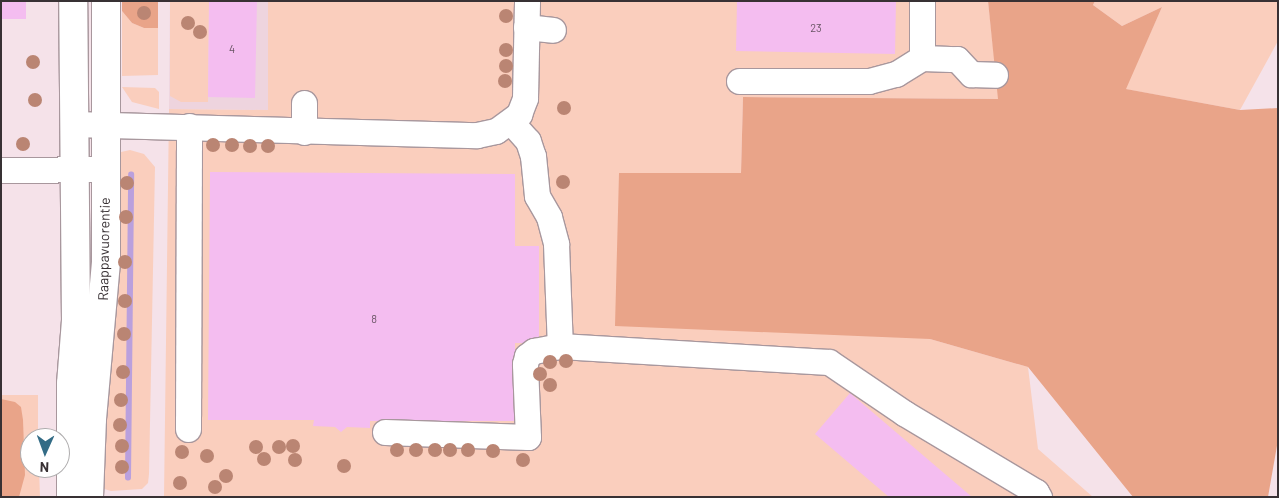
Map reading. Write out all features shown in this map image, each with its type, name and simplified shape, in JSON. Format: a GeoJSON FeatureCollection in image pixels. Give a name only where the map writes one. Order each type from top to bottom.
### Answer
{"type":"FeatureCollection","features":[{"type":"Feature","properties":{"kind":"main road","name":"Raappavuorentie"},"geometry":{"type":"LineString","coordinates":[[71,497],[71,384],[76,321],[73,1]]}},
{"type":"Feature","properties":{"kind":"main road","name":"Raappavuorentie"},"geometry":{"type":"LineString","coordinates":[[89,497],[92,419],[106,261],[106,1]]}},
{"type":"Feature","properties":{"kind":"street"},"geometry":{"type":"LineString","coordinates":[[74,124],[189,126],[304,132],[477,135],[496,131],[511,122],[519,114],[525,98],[527,1]]}},
{"type":"Feature","properties":{"kind":"street"},"geometry":{"type":"LineString","coordinates":[[922,1],[922,58]]}},
{"type":"Feature","properties":{"kind":"street"},"geometry":{"type":"LineString","coordinates":[[526,27],[553,30]]}},
{"type":"Feature","properties":{"kind":"street"},"geometry":{"type":"LineString","coordinates":[[739,81],[877,80],[896,74],[922,58],[957,59],[970,74],[995,75]]}},
{"type":"Feature","properties":{"kind":"street"},"geometry":{"type":"LineString","coordinates":[[304,103],[304,132]]}},
{"type":"Feature","properties":{"kind":"street"},"geometry":{"type":"LineString","coordinates":[[511,122],[528,140],[533,156],[537,196],[550,217],[556,244],[560,346]]}},
{"type":"Feature","properties":{"kind":"street"},"geometry":{"type":"LineString","coordinates":[[188,429],[189,126]]}},
{"type":"Feature","properties":{"kind":"street"},"geometry":{"type":"LineString","coordinates":[[1,170],[106,169]]}},
{"type":"Feature","properties":{"kind":"street"},"geometry":{"type":"LineString","coordinates":[[385,432],[528,436],[525,364],[527,356],[534,351],[560,346],[829,362],[904,413],[1036,492],[1039,497]]}},
{"type":"Feature","properties":{"kind":"shaded area"},"geometry":{"type":"Polygon","coordinates":[[[122,1],[158,1],[158,28],[144,28],[132,23],[122,11],[122,1]]]}},
{"type":"Feature","properties":{"kind":"shaded area"},"geometry":{"type":"Polygon","coordinates":[[[170,1],[268,1],[268,110],[169,109],[170,1]]]}},
{"type":"Feature","properties":{"kind":"shaded area"},"geometry":{"type":"Polygon","coordinates":[[[170,1],[209,1],[208,102],[181,102],[170,96],[170,1]]]}},
{"type":"Feature","properties":{"kind":"shaded area"},"geometry":{"type":"Polygon","coordinates":[[[268,1],[988,1],[999,99],[743,97],[741,173],[619,173],[930,339],[1028,367],[1038,449],[1093,497],[164,497],[169,109],[268,110],[268,1]]]}},
{"type":"Feature","properties":{"kind":"shaded area"},"geometry":{"type":"Polygon","coordinates":[[[988,1],[1095,1],[1093,5],[1122,26],[1162,7],[1126,89],[1240,110],[1278,108],[1278,440],[1268,497],[1133,497],[1028,367],[930,339],[615,326],[619,173],[741,173],[743,97],[998,99],[988,1]]]}},
{"type":"Feature","properties":{"kind":"shaded area"},"geometry":{"type":"Polygon","coordinates":[[[1095,1],[1278,1],[1278,41],[1240,110],[1125,89],[1162,7],[1122,26],[1093,5],[1095,1]]]}},
{"type":"Feature","properties":{"kind":"shaded area"},"geometry":{"type":"Polygon","coordinates":[[[122,11],[132,23],[144,28],[158,28],[158,75],[122,76],[122,11]]]}},
{"type":"Feature","properties":{"kind":"shaded area"},"geometry":{"type":"Polygon","coordinates":[[[122,87],[155,88],[159,92],[159,109],[132,102],[122,87]]]}},
{"type":"Feature","properties":{"kind":"shaded area"},"geometry":{"type":"Polygon","coordinates":[[[130,150],[144,154],[155,167],[149,474],[148,483],[142,489],[111,491],[101,488],[116,164],[121,152],[130,150]]]}},
{"type":"Feature","properties":{"kind":"shaded area"},"geometry":{"type":"Polygon","coordinates":[[[1,395],[38,395],[38,428],[20,428],[20,478],[39,478],[40,497],[1,497],[1,395]]]}},
{"type":"Feature","properties":{"kind":"shaded area"},"geometry":{"type":"Polygon","coordinates":[[[1,399],[15,402],[21,407],[23,428],[20,428],[20,478],[24,478],[19,497],[1,497],[1,399]]]}},
{"type":"Feature","properties":{"kind":"building"},"geometry":{"type":"Polygon","coordinates":[[[1,1],[26,1],[26,19],[1,19],[1,1]]]}},
{"type":"Feature","properties":{"kind":"building"},"geometry":{"type":"Polygon","coordinates":[[[209,1],[257,1],[255,98],[208,97],[209,1]]]}},
{"type":"Feature","properties":{"kind":"building"},"geometry":{"type":"Polygon","coordinates":[[[737,1],[896,1],[895,54],[736,51],[737,1]]]}},
{"type":"Feature","properties":{"kind":"building"},"geometry":{"type":"Polygon","coordinates":[[[210,172],[515,174],[515,246],[539,246],[539,343],[515,343],[515,421],[370,421],[370,428],[347,427],[341,432],[335,427],[313,426],[314,420],[208,420],[210,172]]]}},
{"type":"Feature","properties":{"kind":"building"},"geometry":{"type":"Polygon","coordinates":[[[850,393],[972,497],[889,497],[815,434],[850,393]]]}},
{"type":"Feature","properties":{"kind":"waterway"},"geometry":{"type":"LineString","coordinates":[[128,478],[131,175]]}}]}
